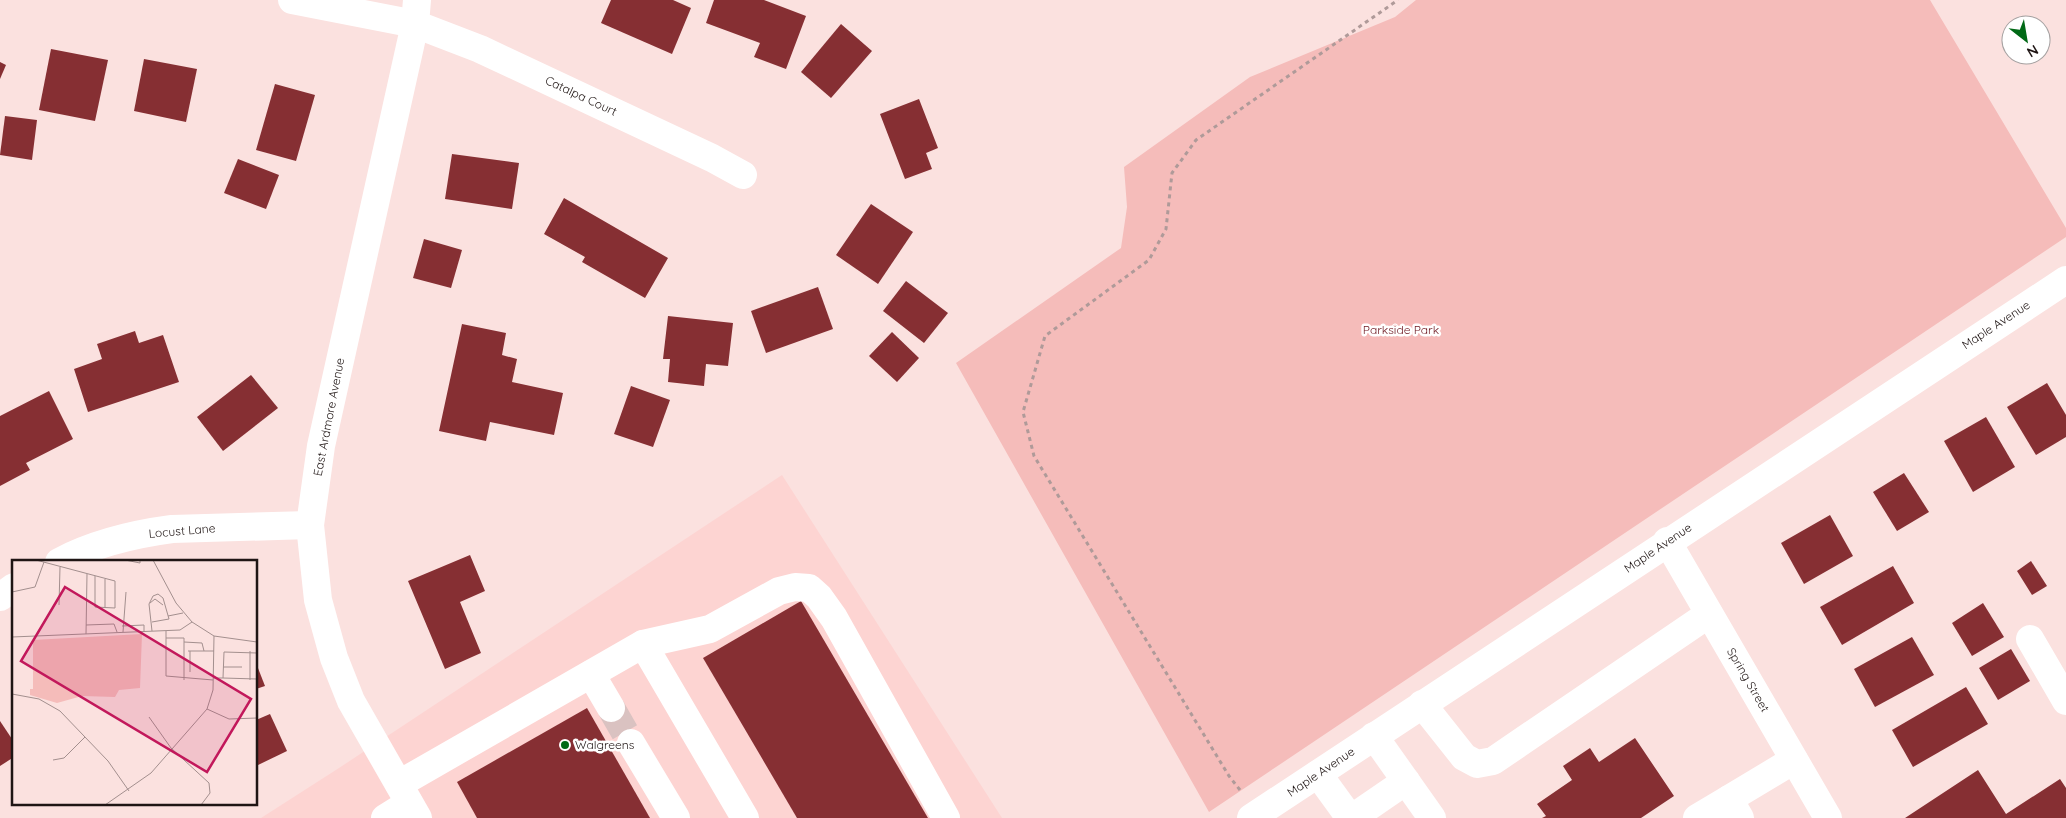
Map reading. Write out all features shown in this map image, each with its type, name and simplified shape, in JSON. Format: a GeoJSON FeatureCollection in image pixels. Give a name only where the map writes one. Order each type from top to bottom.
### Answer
{"type":"FeatureCollection","features":[{"type":"Feature","properties":{"kind":"street","name":"Catalpa Court"},"geometry":{"type":"LineString","coordinates":[[292,0],[416,12],[480,49],[712,158],[744,175]]}},
{"type":"Feature","properties":{"kind":"street","name":"East Ardmore Avenue"},"geometry":{"type":"LineString","coordinates":[[409,802],[351,700],[334,658],[318,600],[310,525],[321,446],[416,12]]}},
{"type":"Feature","properties":{"kind":"street","name":"Maple Avenue"},"geometry":{"type":"LineString","coordinates":[[1255,816],[2066,280]]}},
{"type":"Feature","properties":{"kind":"street","name":"Locust Lane"},"geometry":{"type":"LineString","coordinates":[[63,560],[78,552],[150,532],[310,525]]}},
{"type":"Feature","properties":{"kind":"street","name":"Spring Street"},"geometry":{"type":"LineString","coordinates":[[1667,542],[1828,818]]}},
{"type":"Feature","properties":{"kind":"street"},"geometry":{"type":"LineString","coordinates":[[385,818],[591,674],[643,644],[710,630],[779,591],[795,587],[809,588],[834,618],[946,818]]}},
{"type":"Feature","properties":{"kind":"street"},"geometry":{"type":"LineString","coordinates":[[0,597],[12,589]]}},
{"type":"Feature","properties":{"kind":"street"},"geometry":{"type":"LineString","coordinates":[[1422,704],[1464,757],[1477,764],[1493,761],[1709,614]]}},
{"type":"Feature","properties":{"kind":"street"},"geometry":{"type":"LineString","coordinates":[[2030,639],[2066,701]]}},
{"type":"Feature","properties":{"kind":"street"},"geometry":{"type":"LineString","coordinates":[[643,644],[745,818]]}},
{"type":"Feature","properties":{"kind":"street"},"geometry":{"type":"LineString","coordinates":[[591,674],[611,708]]}},
{"type":"Feature","properties":{"kind":"street"},"geometry":{"type":"LineString","coordinates":[[1374,736],[1432,818]]}},
{"type":"Feature","properties":{"kind":"street"},"geometry":{"type":"LineString","coordinates":[[631,743],[676,818]]}},
{"type":"Feature","properties":{"kind":"street"},"geometry":{"type":"LineString","coordinates":[[1697,818],[1735,808],[1794,760]]}},
{"type":"Feature","properties":{"kind":"street"},"geometry":{"type":"LineString","coordinates":[[1318,774],[1351,818],[1406,780]]}},
{"type":"Feature","properties":{"kind":"path"},"geometry":{"type":"LineString","coordinates":[[1255,816],[1034,456],[1023,412],[1045,336],[1149,260],[1166,229],[1172,173],[1196,140],[1398,0]]}},
{"type":"Feature","properties":{"kind":"shaded area"},"geometry":{"type":"Polygon","coordinates":[[[782,475],[1002,818],[261,818],[339,768],[782,475]]]}},
{"type":"Feature","properties":{"kind":"green space","name":"Parkside Park"},"geometry":{"type":"Polygon","coordinates":[[[1416,0],[1930,0],[2066,228],[2066,237],[1209,812],[956,363],[1121,248],[1127,207],[1124,167],[1250,77],[1395,17],[1416,0]]]}},
{"type":"Feature","properties":{"kind":"building"},"geometry":{"type":"Polygon","coordinates":[[[611,0],[673,0],[691,8],[672,54],[601,23],[611,0]]]}},
{"type":"Feature","properties":{"kind":"building"},"geometry":{"type":"Polygon","coordinates":[[[714,0],[764,0],[806,16],[786,69],[754,57],[760,43],[706,23],[714,0]]]}},
{"type":"Feature","properties":{"kind":"building"},"geometry":{"type":"Polygon","coordinates":[[[841,24],[872,51],[831,98],[801,72],[841,24]]]}},
{"type":"Feature","properties":{"kind":"building"},"geometry":{"type":"Polygon","coordinates":[[[51,49],[108,60],[95,121],[39,110],[51,49]]]}},
{"type":"Feature","properties":{"kind":"building"},"geometry":{"type":"Polygon","coordinates":[[[144,59],[197,69],[186,122],[134,111],[144,59]]]}},
{"type":"Feature","properties":{"kind":"building"},"geometry":{"type":"Polygon","coordinates":[[[0,62],[6,65],[0,79],[0,62]]]}},
{"type":"Feature","properties":{"kind":"building"},"geometry":{"type":"Polygon","coordinates":[[[275,84],[315,95],[296,161],[256,150],[275,84]]]}},
{"type":"Feature","properties":{"kind":"building"},"geometry":{"type":"Polygon","coordinates":[[[919,99],[938,148],[926,153],[932,169],[905,179],[880,114],[919,99]]]}},
{"type":"Feature","properties":{"kind":"building"},"geometry":{"type":"Polygon","coordinates":[[[5,116],[37,120],[32,160],[0,155],[5,116]]]}},
{"type":"Feature","properties":{"kind":"building"},"geometry":{"type":"Polygon","coordinates":[[[452,154],[519,163],[512,209],[445,199],[452,154]]]}},
{"type":"Feature","properties":{"kind":"building"},"geometry":{"type":"Polygon","coordinates":[[[238,159],[279,175],[266,209],[224,193],[238,159]]]}},
{"type":"Feature","properties":{"kind":"building"},"geometry":{"type":"Polygon","coordinates":[[[564,198],[668,258],[645,298],[582,262],[585,257],[544,234],[564,198]]]}},
{"type":"Feature","properties":{"kind":"building"},"geometry":{"type":"Polygon","coordinates":[[[871,204],[913,232],[878,284],[836,255],[871,204]]]}},
{"type":"Feature","properties":{"kind":"building"},"geometry":{"type":"Polygon","coordinates":[[[424,239],[462,250],[451,288],[413,278],[424,239]]]}},
{"type":"Feature","properties":{"kind":"building"},"geometry":{"type":"Polygon","coordinates":[[[906,281],[948,313],[924,343],[883,311],[906,281]]]}},
{"type":"Feature","properties":{"kind":"building"},"geometry":{"type":"Polygon","coordinates":[[[818,287],[833,329],[766,353],[751,311],[818,287]]]}},
{"type":"Feature","properties":{"kind":"building"},"geometry":{"type":"Polygon","coordinates":[[[668,316],[733,323],[728,366],[706,364],[704,386],[668,382],[670,359],[663,359],[668,316]]]}},
{"type":"Feature","properties":{"kind":"building"},"geometry":{"type":"Polygon","coordinates":[[[462,324],[506,333],[502,355],[517,359],[512,382],[563,393],[554,435],[490,422],[486,441],[439,431],[462,324]]]}},
{"type":"Feature","properties":{"kind":"building"},"geometry":{"type":"Polygon","coordinates":[[[135,331],[139,343],[163,335],[179,382],[88,412],[74,369],[102,359],[97,344],[135,331]]]}},
{"type":"Feature","properties":{"kind":"building"},"geometry":{"type":"Polygon","coordinates":[[[892,332],[919,358],[897,382],[869,356],[892,332]]]}},
{"type":"Feature","properties":{"kind":"building"},"geometry":{"type":"Polygon","coordinates":[[[251,375],[278,408],[223,451],[197,417],[251,375]]]}},
{"type":"Feature","properties":{"kind":"building"},"geometry":{"type":"Polygon","coordinates":[[[2047,383],[2066,415],[2066,437],[2036,455],[2007,407],[2047,383]]]}},
{"type":"Feature","properties":{"kind":"building"},"geometry":{"type":"Polygon","coordinates":[[[631,386],[670,400],[653,447],[614,434],[631,386]]]}},
{"type":"Feature","properties":{"kind":"building"},"geometry":{"type":"Polygon","coordinates":[[[49,391],[73,439],[26,463],[30,470],[0,486],[0,416],[49,391]]]}},
{"type":"Feature","properties":{"kind":"building"},"geometry":{"type":"Polygon","coordinates":[[[1986,417],[2015,467],[1973,492],[1944,441],[1986,417]]]}},
{"type":"Feature","properties":{"kind":"building"},"geometry":{"type":"Polygon","coordinates":[[[1904,473],[1929,512],[1897,531],[1873,492],[1904,473]]]}},
{"type":"Feature","properties":{"kind":"building"},"geometry":{"type":"Polygon","coordinates":[[[1830,515],[1853,556],[1804,584],[1781,543],[1830,515]]]}},
{"type":"Feature","properties":{"kind":"building"},"geometry":{"type":"Polygon","coordinates":[[[470,555],[485,591],[460,602],[481,653],[445,669],[408,581],[470,555]]]}},
{"type":"Feature","properties":{"kind":"building"},"geometry":{"type":"Polygon","coordinates":[[[2031,561],[2047,586],[2032,595],[2017,571],[2031,561]]]}},
{"type":"Feature","properties":{"kind":"building"},"geometry":{"type":"Polygon","coordinates":[[[1893,566],[1914,603],[1842,645],[1820,607],[1893,566]]]}},
{"type":"Feature","properties":{"kind":"building"},"geometry":{"type":"Polygon","coordinates":[[[801,601],[928,818],[797,818],[703,658],[801,601]]]}},
{"type":"Feature","properties":{"kind":"building"},"geometry":{"type":"Polygon","coordinates":[[[1983,603],[2004,637],[1972,656],[1952,623],[1983,603]]]}},
{"type":"Feature","properties":{"kind":"building"},"geometry":{"type":"Polygon","coordinates":[[[1912,637],[1934,675],[1875,707],[1854,669],[1912,637]]]}},
{"type":"Feature","properties":{"kind":"building"},"geometry":{"type":"Polygon","coordinates":[[[2011,649],[2030,681],[1998,700],[1979,668],[2011,649]]]}},
{"type":"Feature","properties":{"kind":"building"},"geometry":{"type":"Polygon","coordinates":[[[258,668],[265,686],[258,688],[258,668]]]}},
{"type":"Feature","properties":{"kind":"building"},"geometry":{"type":"Polygon","coordinates":[[[1966,687],[1988,724],[1913,767],[1892,730],[1966,687]]]}},
{"type":"Feature","properties":{"kind":"building","name":"Walgreens"},"geometry":{"type":"Polygon","coordinates":[[[587,708],[650,818],[477,818],[457,782],[587,708]]]}},
{"type":"Feature","properties":{"kind":"building"},"geometry":{"type":"Polygon","coordinates":[[[270,714],[287,751],[258,765],[258,719],[270,714]]]}},
{"type":"Feature","properties":{"kind":"building"},"geometry":{"type":"Polygon","coordinates":[[[0,721],[12,739],[12,758],[0,766],[0,721]]]}},
{"type":"Feature","properties":{"kind":"building"},"geometry":{"type":"Polygon","coordinates":[[[1635,738],[1674,796],[1641,818],[1542,818],[1546,816],[1537,804],[1572,780],[1563,766],[1590,748],[1599,762],[1635,738]]]}},
{"type":"Feature","properties":{"kind":"building"},"geometry":{"type":"Polygon","coordinates":[[[1978,770],[2006,814],[2060,779],[2066,788],[2066,818],[1905,818],[1978,770]]]}},
{"type":"Feature","properties":{"kind":"tunnel"},"geometry":{"type":"LineString","coordinates":[[611,708],[631,743]]}},
{"type":"Feature","properties":{"kind":"place","name":"Walgreens"},"geometry":{"type":"Point","coordinates":[565,745]}}]}
